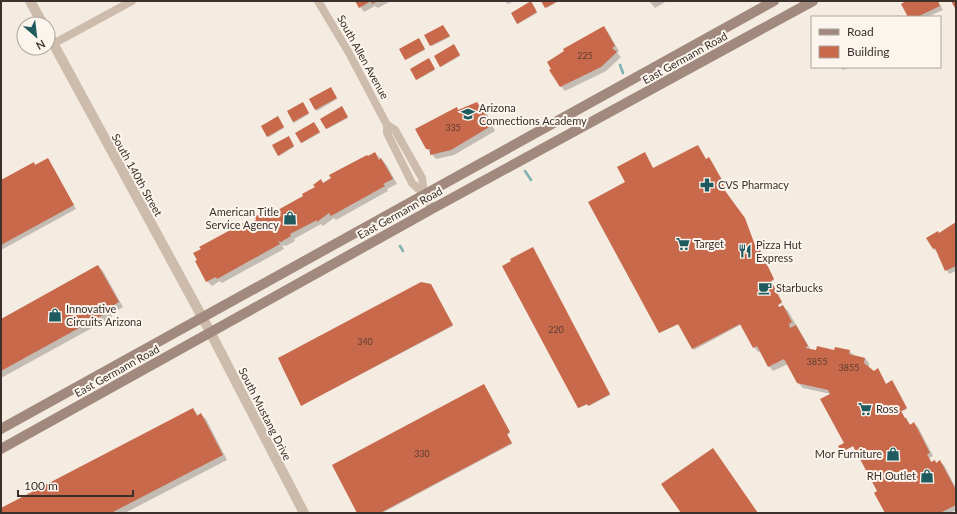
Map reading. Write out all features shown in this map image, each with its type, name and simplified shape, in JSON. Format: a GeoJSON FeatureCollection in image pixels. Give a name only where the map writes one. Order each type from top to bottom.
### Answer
{"type":"FeatureCollection","features":[{"type":"Feature","properties":{"kind":"main road","name":"East Germann Road"},"geometry":{"type":"LineString","coordinates":[[1,449],[424,194],[774,1]]}},
{"type":"Feature","properties":{"kind":"main road","name":"East Germann Road"},"geometry":{"type":"LineString","coordinates":[[1,429],[206,326],[432,209],[813,1]]}},
{"type":"Feature","properties":{"kind":"street"},"geometry":{"type":"LineString","coordinates":[[30,1],[38,16]]}},
{"type":"Feature","properties":{"kind":"street"},"geometry":{"type":"LineString","coordinates":[[56,42],[132,1]]}},
{"type":"Feature","properties":{"kind":"street","name":"South Allen Avenue"},"geometry":{"type":"LineString","coordinates":[[318,1],[349,54],[387,125],[387,133],[412,183],[424,194],[432,209]]}},
{"type":"Feature","properties":{"kind":"street","name":"South 140th Street"},"geometry":{"type":"LineString","coordinates":[[56,50],[206,326]]}},
{"type":"Feature","properties":{"kind":"street","name":"South Mustang Drive"},"geometry":{"type":"LineString","coordinates":[[206,326],[304,513]]}},
{"type":"Feature","properties":{"kind":"building"},"geometry":{"type":"Polygon","coordinates":[[[355,1],[371,1],[359,8],[355,1]]]}},
{"type":"Feature","properties":{"kind":"building"},"geometry":{"type":"Polygon","coordinates":[[[371,1],[378,1],[372,4],[371,1]]]}},
{"type":"Feature","properties":{"kind":"building"},"geometry":{"type":"Polygon","coordinates":[[[531,1],[537,12],[517,24],[511,13],[531,1]]]}},
{"type":"Feature","properties":{"kind":"building"},"geometry":{"type":"Polygon","coordinates":[[[541,1],[558,1],[545,8],[541,1]]]}},
{"type":"Feature","properties":{"kind":"building"},"geometry":{"type":"Polygon","coordinates":[[[906,1],[938,1],[940,6],[919,16],[907,16],[901,4],[906,1]]]}},
{"type":"Feature","properties":{"kind":"building"},"geometry":{"type":"Polygon","coordinates":[[[951,1],[956,1],[956,10],[951,1]]]}},
{"type":"Feature","properties":{"kind":"building"},"geometry":{"type":"Polygon","coordinates":[[[443,25],[450,36],[430,46],[424,35],[443,25]]]}},
{"type":"Feature","properties":{"kind":"building"},"geometry":{"type":"Polygon","coordinates":[[[604,26],[615,46],[612,48],[617,52],[601,67],[560,87],[549,70],[551,69],[547,62],[564,51],[563,49],[604,26]]]}},
{"type":"Feature","properties":{"kind":"building"},"geometry":{"type":"Polygon","coordinates":[[[419,38],[425,49],[405,60],[399,49],[419,38]]]}},
{"type":"Feature","properties":{"kind":"building"},"geometry":{"type":"Polygon","coordinates":[[[454,44],[460,55],[440,67],[434,56],[454,44]]]}},
{"type":"Feature","properties":{"kind":"building"},"geometry":{"type":"Polygon","coordinates":[[[429,58],[435,69],[416,80],[410,69],[429,58]]]}},
{"type":"Feature","properties":{"kind":"building"},"geometry":{"type":"Polygon","coordinates":[[[331,87],[337,98],[315,110],[309,99],[331,87]]]}},
{"type":"Feature","properties":{"kind":"building"},"geometry":{"type":"Polygon","coordinates":[[[303,102],[309,113],[293,122],[287,111],[303,102]]]}},
{"type":"Feature","properties":{"kind":"building"},"geometry":{"type":"Polygon","coordinates":[[[477,102],[481,109],[482,108],[491,126],[451,150],[430,155],[430,149],[426,149],[415,129],[457,107],[458,110],[477,102]]]}},
{"type":"Feature","properties":{"kind":"building"},"geometry":{"type":"Polygon","coordinates":[[[342,106],[348,117],[326,129],[320,119],[342,106]]]}},
{"type":"Feature","properties":{"kind":"building"},"geometry":{"type":"Polygon","coordinates":[[[278,116],[284,127],[267,137],[261,126],[278,116]]]}},
{"type":"Feature","properties":{"kind":"building"},"geometry":{"type":"Polygon","coordinates":[[[314,122],[320,132],[301,143],[295,133],[314,122]]]}},
{"type":"Feature","properties":{"kind":"building"},"geometry":{"type":"Polygon","coordinates":[[[289,136],[294,146],[278,156],[272,145],[289,136]]]}},
{"type":"Feature","properties":{"kind":"building"},"geometry":{"type":"Polygon","coordinates":[[[698,145],[706,159],[709,157],[726,187],[723,188],[745,218],[756,248],[755,249],[756,251],[760,250],[774,279],[771,281],[782,302],[778,305],[779,307],[783,305],[792,322],[789,324],[790,328],[796,325],[808,346],[805,348],[816,350],[817,346],[834,350],[835,347],[850,350],[849,354],[865,358],[864,363],[874,371],[878,368],[886,384],[892,380],[907,408],[901,411],[905,418],[910,425],[914,422],[930,453],[927,454],[931,462],[935,460],[936,463],[940,460],[956,490],[956,505],[940,513],[885,513],[874,493],[877,491],[853,446],[842,452],[838,446],[844,443],[820,399],[830,394],[828,390],[797,383],[784,359],[768,367],[757,346],[753,348],[740,324],[692,349],[678,324],[659,333],[588,202],[625,182],[617,167],[645,152],[653,168],[698,145]]]}},
{"type":"Feature","properties":{"kind":"building","name":"American Title Service Agency"},"geometry":{"type":"Polygon","coordinates":[[[375,152],[379,160],[381,158],[393,179],[383,184],[385,186],[331,216],[329,213],[317,222],[317,220],[290,234],[291,236],[281,242],[278,241],[280,244],[217,279],[216,277],[206,282],[195,261],[197,260],[193,253],[201,249],[199,247],[247,221],[248,224],[256,220],[255,216],[264,213],[264,215],[275,209],[276,211],[303,196],[302,194],[315,187],[313,185],[321,179],[323,183],[331,178],[329,175],[375,152]]]}},
{"type":"Feature","properties":{"kind":"building"},"geometry":{"type":"Polygon","coordinates":[[[48,158],[74,205],[1,245],[1,180],[34,162],[35,165],[48,158]]]}},
{"type":"Feature","properties":{"kind":"building"},"geometry":{"type":"Polygon","coordinates":[[[956,222],[956,266],[945,271],[935,248],[933,249],[926,238],[938,231],[939,233],[956,222]]]}},
{"type":"Feature","properties":{"kind":"building"},"geometry":{"type":"Polygon","coordinates":[[[533,247],[610,394],[588,406],[587,404],[578,408],[502,266],[511,261],[510,259],[533,247]]]}},
{"type":"Feature","properties":{"kind":"building","name":"Innovative Circuits Arizona"},"geometry":{"type":"Polygon","coordinates":[[[98,265],[119,302],[107,309],[108,312],[1,371],[1,319],[98,265]]]}},
{"type":"Feature","properties":{"kind":"building"},"geometry":{"type":"Polygon","coordinates":[[[421,282],[431,284],[453,325],[301,406],[278,358],[421,282]]]}},
{"type":"Feature","properties":{"kind":"building"},"geometry":{"type":"Polygon","coordinates":[[[484,384],[510,432],[507,434],[512,443],[380,513],[357,513],[332,465],[484,384]]]}},
{"type":"Feature","properties":{"kind":"building"},"geometry":{"type":"Polygon","coordinates":[[[193,408],[197,416],[201,413],[223,455],[111,513],[1,513],[1,508],[193,408]]]}},
{"type":"Feature","properties":{"kind":"building"},"geometry":{"type":"Polygon","coordinates":[[[713,448],[758,513],[681,513],[661,484],[713,448]]]}},
{"type":"Feature","properties":{"kind":"waterway"},"geometry":{"type":"LineString","coordinates":[[620,65],[623,73]]}},
{"type":"Feature","properties":{"kind":"waterway"},"geometry":{"type":"LineString","coordinates":[[525,171],[531,180]]}},
{"type":"Feature","properties":{"kind":"waterway"},"geometry":{"type":"LineString","coordinates":[[400,246],[403,251]]}},
{"type":"Feature","properties":{"kind":"place","name":"Arizona Connections Academy"},"geometry":{"type":"Point","coordinates":[468,114]}},
{"type":"Feature","properties":{"kind":"place","name":"CVS Pharmacy"},"geometry":{"type":"Point","coordinates":[707,185]}},
{"type":"Feature","properties":{"kind":"place","name":"American Title Service Agency"},"geometry":{"type":"Point","coordinates":[290,218]}},
{"type":"Feature","properties":{"kind":"place","name":"Target"},"geometry":{"type":"Point","coordinates":[683,244]}},
{"type":"Feature","properties":{"kind":"place","name":"Pizza Hut Express"},"geometry":{"type":"Point","coordinates":[745,251]}},
{"type":"Feature","properties":{"kind":"place","name":"Starbucks"},"geometry":{"type":"Point","coordinates":[765,288]}},
{"type":"Feature","properties":{"kind":"place","name":"Innovative Circuits Arizona"},"geometry":{"type":"Point","coordinates":[55,315]}},
{"type":"Feature","properties":{"kind":"place","name":"Ross"},"geometry":{"type":"Point","coordinates":[865,409]}},
{"type":"Feature","properties":{"kind":"place","name":"Mor Furniture"},"geometry":{"type":"Point","coordinates":[893,454]}},
{"type":"Feature","properties":{"kind":"place","name":"RH Outlet"},"geometry":{"type":"Point","coordinates":[927,476]}}]}
